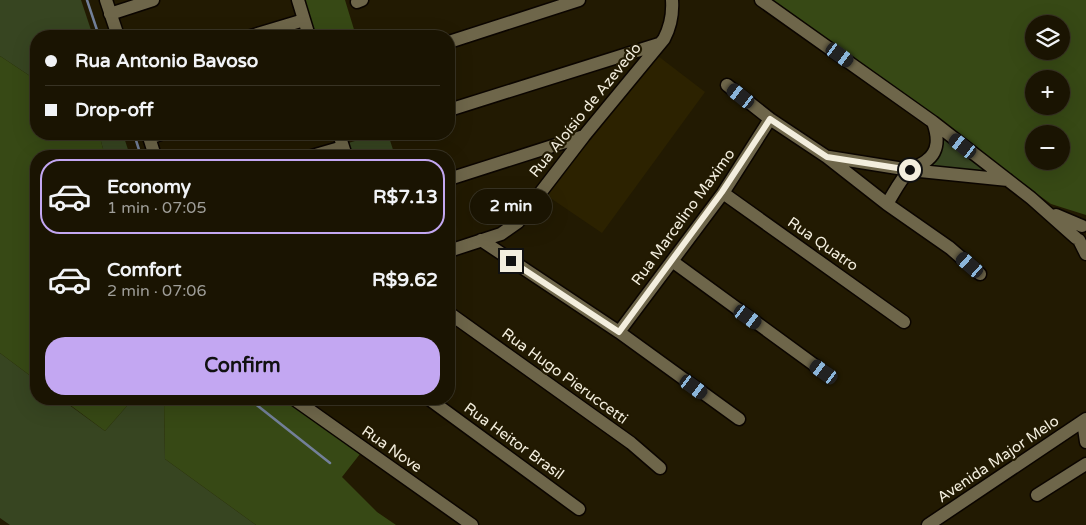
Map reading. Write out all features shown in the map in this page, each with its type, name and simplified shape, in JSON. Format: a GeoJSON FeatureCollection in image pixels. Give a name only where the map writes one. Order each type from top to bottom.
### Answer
{"type":"FeatureCollection","features":[{"type":"Feature","properties":{"kind":"street"},"geometry":{"type":"LineString","coordinates":[[106,0],[116,30]]}},
{"type":"Feature","properties":{"kind":"street"},"geometry":{"type":"LineString","coordinates":[[110,14],[153,0]]}},
{"type":"Feature","properties":{"kind":"street"},"geometry":{"type":"LineString","coordinates":[[298,0],[307,30]]}},
{"type":"Feature","properties":{"kind":"street"},"geometry":{"type":"LineString","coordinates":[[455,40],[579,0]]}},
{"type":"Feature","properties":{"kind":"street","name":"Rua Aloísio de Azevedo"},"geometry":{"type":"LineString","coordinates":[[455,249],[501,234],[518,222],[584,136],[659,44],[672,19],[672,0]]}},
{"type":"Feature","properties":{"kind":"street"},"geometry":{"type":"LineString","coordinates":[[761,0],[933,122],[1046,211],[1083,234],[1086,254]]}},
{"type":"Feature","properties":{"kind":"street"},"geometry":{"type":"LineString","coordinates":[[271,30],[304,20]]}},
{"type":"Feature","properties":{"kind":"street"},"geometry":{"type":"LineString","coordinates":[[455,108],[659,44]]}},
{"type":"Feature","properties":{"kind":"street"},"geometry":{"type":"LineString","coordinates":[[726,85],[770,119],[827,157],[887,204],[950,248],[980,274]]}},
{"type":"Feature","properties":{"kind":"street","name":"Rua Marcelino Maximo"},"geometry":{"type":"LineString","coordinates":[[619,332],[722,192],[770,119]]}},
{"type":"Feature","properties":{"kind":"street"},"geometry":{"type":"LineString","coordinates":[[887,204],[910,170],[926,161],[933,154],[937,145],[937,135],[933,122]]}},
{"type":"Feature","properties":{"kind":"street"},"geometry":{"type":"LineString","coordinates":[[455,177],[584,136]]}},
{"type":"Feature","properties":{"kind":"street"},"geometry":{"type":"LineString","coordinates":[[827,157],[910,170],[1008,180]]}},
{"type":"Feature","properties":{"kind":"street","name":"Rua Quatro"},"geometry":{"type":"LineString","coordinates":[[722,192],[904,322]]}},
{"type":"Feature","properties":{"kind":"street"},"geometry":{"type":"LineString","coordinates":[[481,240],[619,332],[739,419]]}},
{"type":"Feature","properties":{"kind":"street"},"geometry":{"type":"LineString","coordinates":[[672,262],[824,372]]}},
{"type":"Feature","properties":{"kind":"street","name":"Rua Hugo Pieruccetti"},"geometry":{"type":"LineString","coordinates":[[455,317],[631,443],[660,468]]}},
{"type":"Feature","properties":{"kind":"street","name":"Rua Nove"},"geometry":{"type":"LineString","coordinates":[[302,405],[472,525]]}},
{"type":"Feature","properties":{"kind":"street","name":"Rua Heitor Brasil"},"geometry":{"type":"LineString","coordinates":[[437,405],[579,509]]}},
{"type":"Feature","properties":{"kind":"street"},"geometry":{"type":"LineString","coordinates":[[1084,420],[1086,442]]}},
{"type":"Feature","properties":{"kind":"street","name":"Avenida Major Melo"},"geometry":{"type":"LineString","coordinates":[[928,525],[1084,420]]}},
{"type":"Feature","properties":{"kind":"street"},"geometry":{"type":"LineString","coordinates":[[1037,495],[1086,464]]}},
{"type":"Feature","properties":{"kind":"shaded area"},"geometry":{"type":"Polygon","coordinates":[[[658,56],[705,92],[602,233],[546,195],[658,56]]]}},
{"type":"Feature","properties":{"kind":"green space"},"geometry":{"type":"Polygon","coordinates":[[[0,0],[81,0],[91,30],[30,30],[30,76],[0,56],[0,0]]]}},
{"type":"Feature","properties":{"kind":"green space"},"geometry":{"type":"Polygon","coordinates":[[[301,0],[345,0],[354,30],[310,30],[301,0]]]}},
{"type":"Feature","properties":{"kind":"green space"},"geometry":{"type":"Polygon","coordinates":[[[772,0],[1086,0],[1086,215],[1051,204],[772,0]]]}},
{"type":"Feature","properties":{"kind":"green space"},"geometry":{"type":"Polygon","coordinates":[[[0,56],[30,76],[30,140],[101,140],[103,150],[30,150],[30,376],[0,353],[0,56]]]}},
{"type":"Feature","properties":{"kind":"green space"},"geometry":{"type":"Polygon","coordinates":[[[941,136],[987,172],[929,167],[935,160],[941,136]]]}},
{"type":"Feature","properties":{"kind":"green space"},"geometry":{"type":"Polygon","coordinates":[[[101,140],[125,140],[128,150],[103,150],[101,140]]]}},
{"type":"Feature","properties":{"kind":"green space"},"geometry":{"type":"Polygon","coordinates":[[[358,140],[390,140],[393,150],[347,150],[345,144],[358,140]]]}},
{"type":"Feature","properties":{"kind":"green space"},"geometry":{"type":"Polygon","coordinates":[[[0,353],[30,376],[30,405],[69,405],[105,431],[128,405],[164,405],[165,459],[256,525],[10,525],[0,518],[0,353]]]}},
{"type":"Feature","properties":{"kind":"green space"},"geometry":{"type":"Polygon","coordinates":[[[70,405],[128,405],[105,431],[70,405]]]}},
{"type":"Feature","properties":{"kind":"green space"},"geometry":{"type":"Polygon","coordinates":[[[164,405],[293,405],[360,454],[342,477],[377,512],[396,525],[256,525],[165,459],[164,405]]]}},
{"type":"Feature","properties":{"kind":"waterway"},"geometry":{"type":"LineString","coordinates":[[87,0],[97,30]]}},
{"type":"Feature","properties":{"kind":"waterway"},"geometry":{"type":"LineString","coordinates":[[136,140],[139,150]]}},
{"type":"Feature","properties":{"kind":"waterway"},"geometry":{"type":"LineString","coordinates":[[257,405],[330,463]]}},
{"type":"Feature","properties":{"kind":"route"},"geometry":{"type":"LineString","coordinates":[[511,261],[619,332],[722,192],[770,119],[827,157],[910,170]]}}]}
